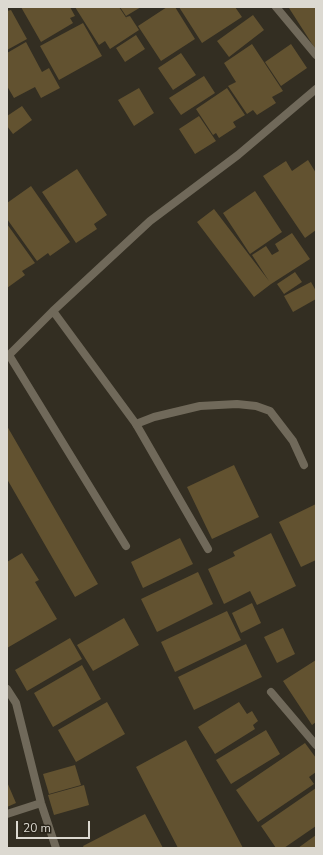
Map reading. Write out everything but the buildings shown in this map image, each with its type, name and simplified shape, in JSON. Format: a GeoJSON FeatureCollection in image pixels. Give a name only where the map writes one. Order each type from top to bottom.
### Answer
{"type":"FeatureCollection","features":[{"type":"Feature","properties":{"kind":"street"},"geometry":{"type":"LineString","coordinates":[[276,7],[316,56]]}},
{"type":"Feature","properties":{"kind":"street"},"geometry":{"type":"LineString","coordinates":[[126,546],[8,356],[53,311],[150,221],[238,155],[316,89]]}},
{"type":"Feature","properties":{"kind":"street"},"geometry":{"type":"LineString","coordinates":[[53,311],[136,424],[208,549]]}},
{"type":"Feature","properties":{"kind":"street"},"geometry":{"type":"LineString","coordinates":[[136,424],[154,416],[200,406],[237,404],[256,406],[270,412],[293,442],[304,465]]}},
{"type":"Feature","properties":{"kind":"street"},"geometry":{"type":"LineString","coordinates":[[7,689],[16,703],[40,803],[56,848]]}},
{"type":"Feature","properties":{"kind":"street"},"geometry":{"type":"LineString","coordinates":[[271,692],[316,745]]}},
{"type":"Feature","properties":{"kind":"street"},"geometry":{"type":"LineString","coordinates":[[7,814],[40,803]]}}]}
